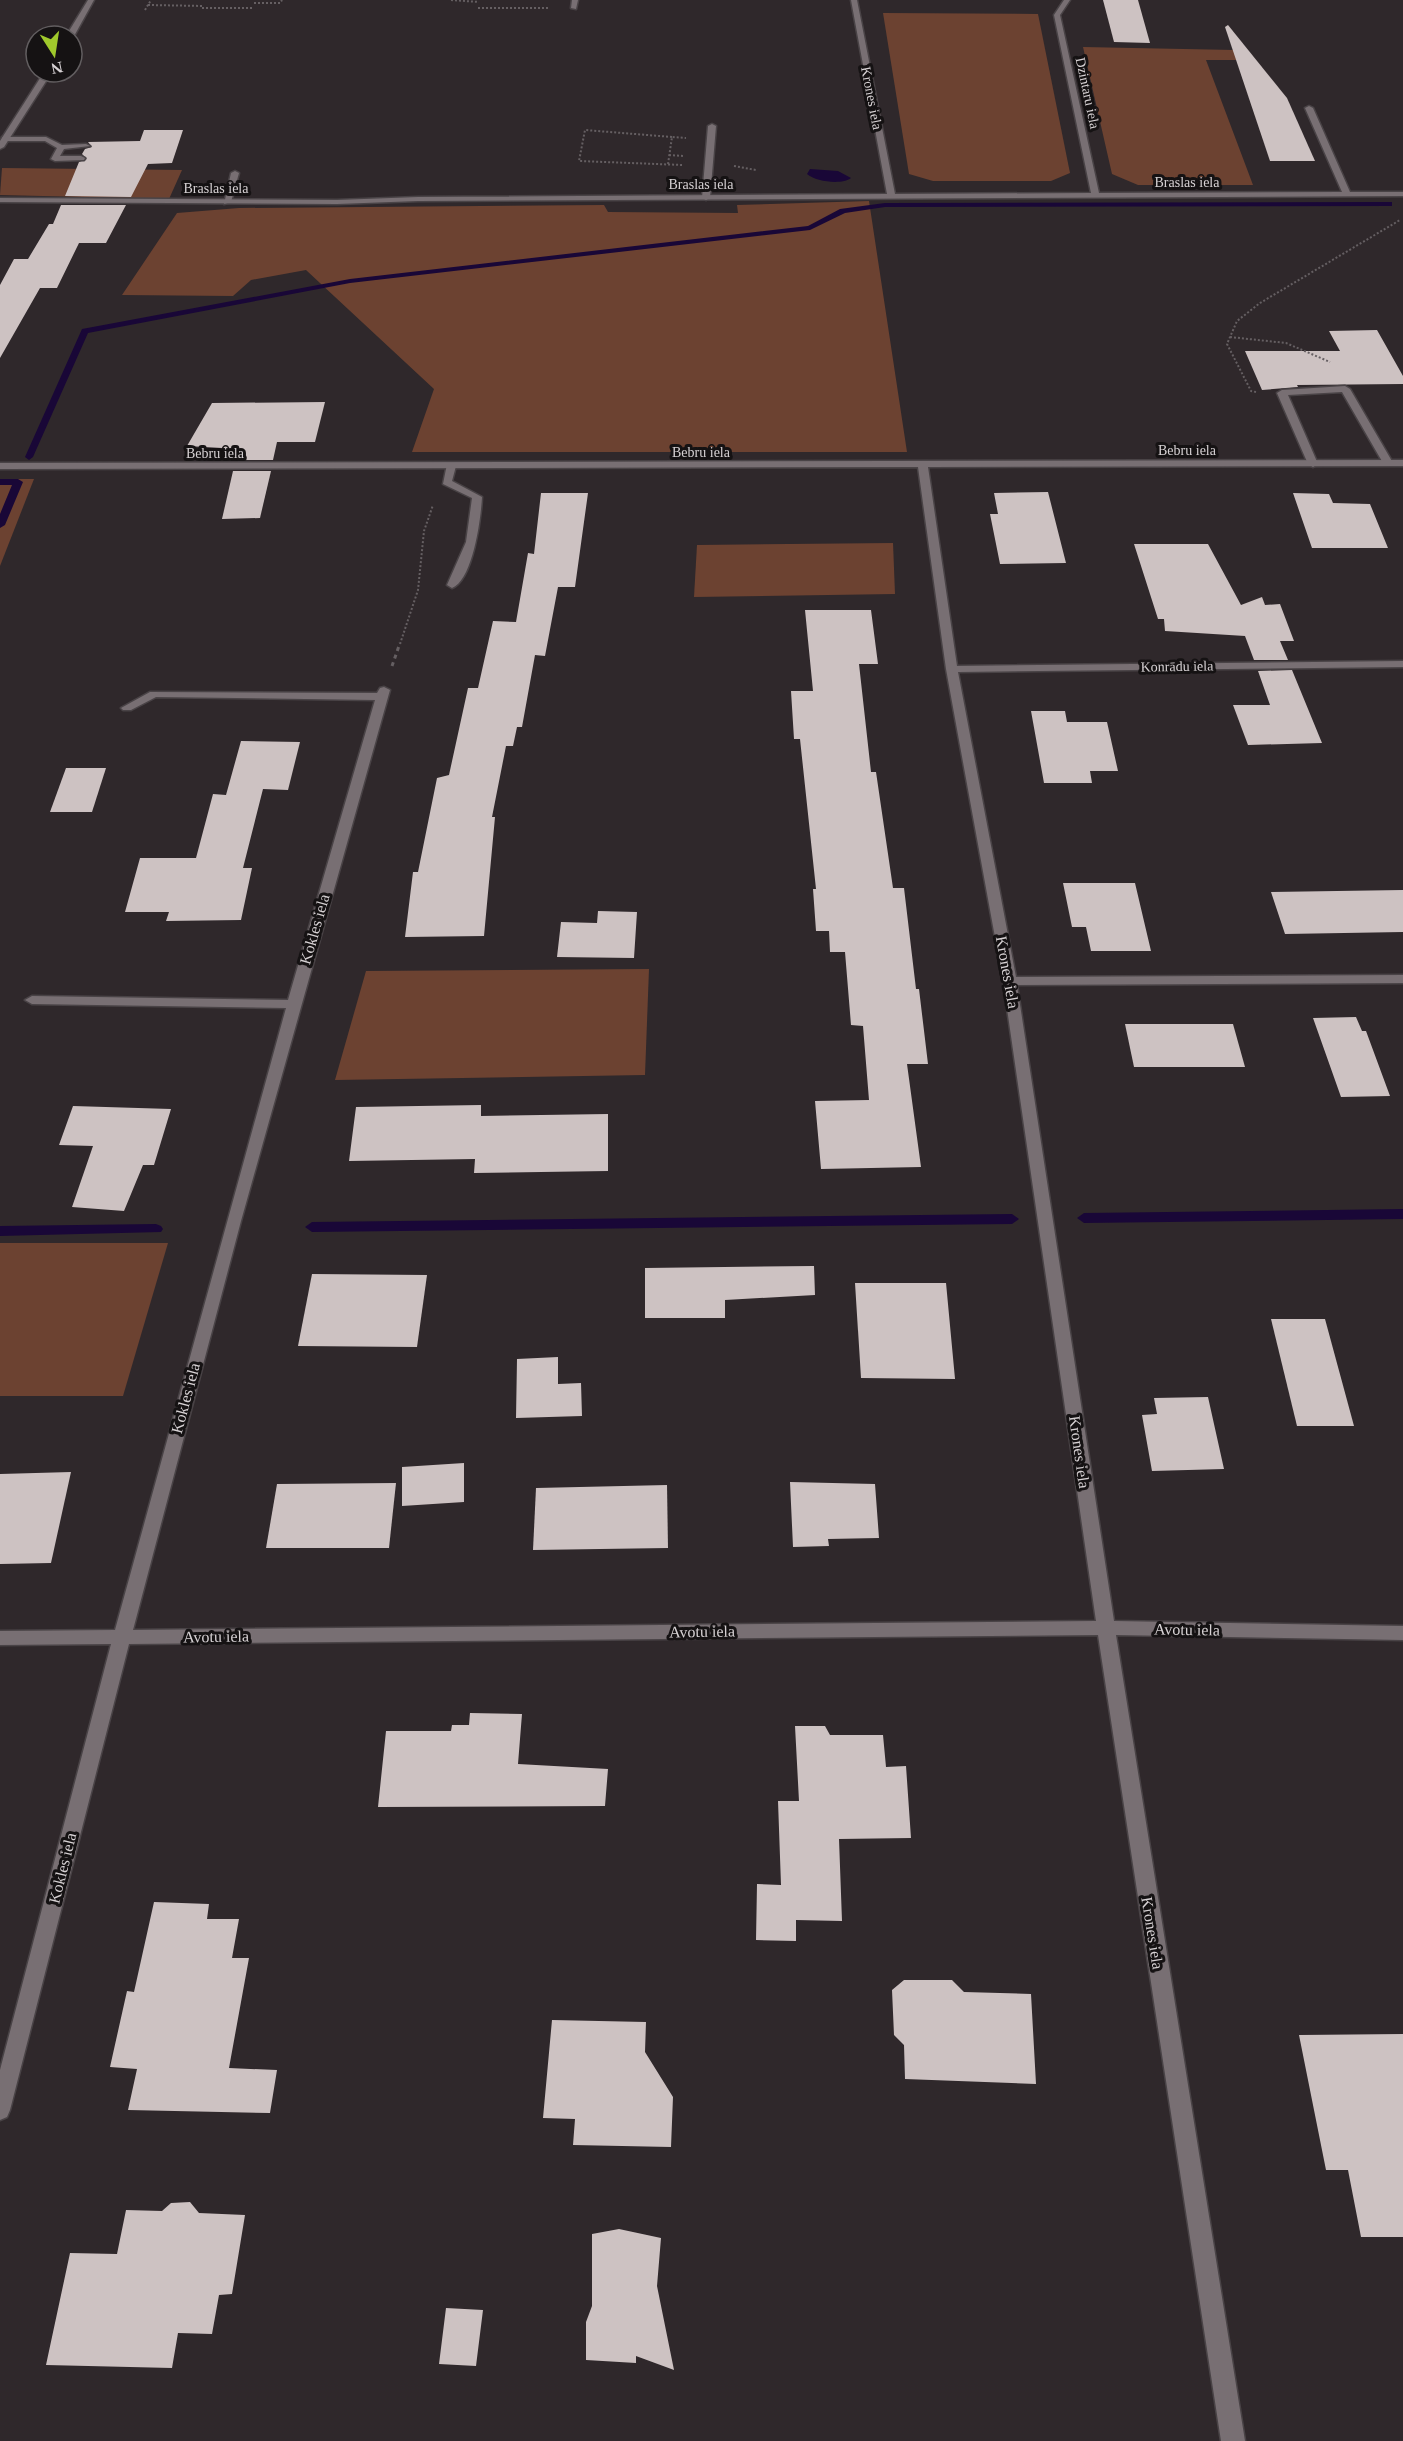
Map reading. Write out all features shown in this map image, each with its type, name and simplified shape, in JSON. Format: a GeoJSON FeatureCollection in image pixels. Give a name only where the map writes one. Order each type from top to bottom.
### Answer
{"type":"FeatureCollection","features":[{"type":"Feature","properties":{"kind":"street"},"geometry":{"type":"LineString","coordinates":[[77,24],[91,0]]}},
{"type":"Feature","properties":{"kind":"street","name":"Krones iela"},"geometry":{"type":"LineString","coordinates":[[854,0],[891,196]]}},
{"type":"Feature","properties":{"kind":"street","name":"Dzintaru iela"},"geometry":{"type":"LineString","coordinates":[[1067,0],[1057,15],[1095,195]]}},
{"type":"Feature","properties":{"kind":"street"},"geometry":{"type":"LineString","coordinates":[[0,147],[40,84]]}},
{"type":"Feature","properties":{"kind":"street"},"geometry":{"type":"LineString","coordinates":[[1309,108],[1347,194]]}},
{"type":"Feature","properties":{"kind":"street"},"geometry":{"type":"LineString","coordinates":[[706,198],[712,126]]}},
{"type":"Feature","properties":{"kind":"street"},"geometry":{"type":"LineString","coordinates":[[5,139],[46,139],[61,147],[86,146]]}},
{"type":"Feature","properties":{"kind":"street"},"geometry":{"type":"LineString","coordinates":[[61,147],[54,159],[81,158]]}},
{"type":"Feature","properties":{"kind":"street"},"geometry":{"type":"LineString","coordinates":[[227,202],[235,173]]}},
{"type":"Feature","properties":{"kind":"street","name":"Braslas iela"},"geometry":{"type":"LineString","coordinates":[[0,200],[227,202],[891,196],[1403,195]]}},
{"type":"Feature","properties":{"kind":"street"},"geometry":{"type":"LineString","coordinates":[[1313,464],[1282,393],[1345,389],[1388,463]]}},
{"type":"Feature","properties":{"kind":"street","name":"Bebru iela"},"geometry":{"type":"LineString","coordinates":[[0,466],[1403,463]]}},
{"type":"Feature","properties":{"kind":"street","name":"Krones iela"},"geometry":{"type":"LineString","coordinates":[[923,464],[952,669],[1010,981],[1106,1628],[1233,2441]]}},
{"type":"Feature","properties":{"kind":"street"},"geometry":{"type":"LineString","coordinates":[[451,466],[447,482],[477,497],[474,539],[464,566],[452,585]]}},
{"type":"Feature","properties":{"kind":"street","name":"Konrādu iela"},"geometry":{"type":"LineString","coordinates":[[952,669],[1403,664]]}},
{"type":"Feature","properties":{"kind":"street"},"geometry":{"type":"LineString","coordinates":[[127,708],[154,694],[383,694]]}},
{"type":"Feature","properties":{"kind":"street","name":"Kokles iela"},"geometry":{"type":"LineString","coordinates":[[0,2110],[121,1637],[292,1004],[383,694]]}},
{"type":"Feature","properties":{"kind":"street"},"geometry":{"type":"LineString","coordinates":[[1010,981],[1403,979]]}},
{"type":"Feature","properties":{"kind":"street"},"geometry":{"type":"LineString","coordinates":[[32,1000],[292,1004]]}},
{"type":"Feature","properties":{"kind":"street","name":"Avotu iela"},"geometry":{"type":"LineString","coordinates":[[0,1638],[1106,1628],[1403,1634]]}},
{"type":"Feature","properties":{"kind":"path"},"geometry":{"type":"LineString","coordinates":[[145,10],[151,0]]}},
{"type":"Feature","properties":{"kind":"path"},"geometry":{"type":"LineString","coordinates":[[254,3],[280,3],[282,0]]}},
{"type":"Feature","properties":{"kind":"path"},"geometry":{"type":"LineString","coordinates":[[451,0],[479,2]]}},
{"type":"Feature","properties":{"kind":"path"},"geometry":{"type":"LineString","coordinates":[[478,8],[574,4]]}},
{"type":"Feature","properties":{"kind":"path"},"geometry":{"type":"LineString","coordinates":[[148,6],[252,8]]}},
{"type":"Feature","properties":{"kind":"path"},"geometry":{"type":"LineString","coordinates":[[579,160],[585,130],[672,136]]}},
{"type":"Feature","properties":{"kind":"path"},"geometry":{"type":"LineString","coordinates":[[1288,405],[1251,391],[1227,344],[1237,321],[1260,303],[1403,218]]}},
{"type":"Feature","properties":{"kind":"path"},"geometry":{"type":"LineString","coordinates":[[1230,337],[1286,343],[1329,361],[1345,389]]}},
{"type":"Feature","properties":{"kind":"path"},"geometry":{"type":"LineString","coordinates":[[383,694],[418,590],[424,531],[435,497],[447,482]]}},
{"type":"Feature","properties":{"kind":"shaded area"},"geometry":{"type":"Polygon","coordinates":[[[883,13],[1038,14],[1070,173],[1051,181],[933,181],[909,174],[883,13]]]}},
{"type":"Feature","properties":{"kind":"shaded area"},"geometry":{"type":"Polygon","coordinates":[[[1083,47],[1234,50],[1238,60],[1206,60],[1253,185],[1138,185],[1112,174],[1083,47]]]}},
{"type":"Feature","properties":{"kind":"shaded area"},"geometry":{"type":"Polygon","coordinates":[[[2,168],[182,170],[169,199],[0,195],[2,168]]]}},
{"type":"Feature","properties":{"kind":"shaded area"},"geometry":{"type":"Polygon","coordinates":[[[810,169],[838,171],[851,178],[835,182],[823,181],[807,174],[810,169]]]}},
{"type":"Feature","properties":{"kind":"shaded area"},"geometry":{"type":"Polygon","coordinates":[[[869,201],[907,452],[412,452],[434,389],[306,270],[251,280],[233,296],[122,295],[177,213],[239,208],[604,205],[608,212],[738,213],[737,205],[869,201]]]}},
{"type":"Feature","properties":{"kind":"shaded area"},"geometry":{"type":"Polygon","coordinates":[[[0,479],[34,479],[0,566],[0,479]]]}},
{"type":"Feature","properties":{"kind":"shaded area"},"geometry":{"type":"Polygon","coordinates":[[[893,543],[895,594],[694,597],[697,545],[893,543]]]}},
{"type":"Feature","properties":{"kind":"shaded area"},"geometry":{"type":"Polygon","coordinates":[[[649,969],[645,1075],[335,1080],[366,971],[649,969]]]}},
{"type":"Feature","properties":{"kind":"shaded area"},"geometry":{"type":"Polygon","coordinates":[[[0,1243],[168,1243],[123,1396],[0,1396],[0,1243]]]}},
{"type":"Feature","properties":{"kind":"building"},"geometry":{"type":"Polygon","coordinates":[[[1103,0],[1138,0],[1150,43],[1114,42],[1103,0]]]}},
{"type":"Feature","properties":{"kind":"building"},"geometry":{"type":"Polygon","coordinates":[[[1228,25],[1287,98],[1315,161],[1270,161],[1225,27],[1228,25]]]}},
{"type":"Feature","properties":{"kind":"building"},"geometry":{"type":"Polygon","coordinates":[[[144,130],[183,130],[172,163],[148,164],[131,197],[65,196],[79,162],[87,159],[82,154],[85,149],[92,147],[88,142],[140,141],[144,130]]]}},
{"type":"Feature","properties":{"kind":"building"},"geometry":{"type":"Polygon","coordinates":[[[61,205],[126,205],[106,243],[79,243],[57,288],[40,288],[0,358],[0,285],[14,259],[28,259],[49,224],[53,224],[61,205]]]}},
{"type":"Feature","properties":{"kind":"building"},"geometry":{"type":"Polygon","coordinates":[[[1377,330],[1403,376],[1403,384],[1297,385],[1298,387],[1262,390],[1245,351],[1340,351],[1329,331],[1377,330]]]}},
{"type":"Feature","properties":{"kind":"building"},"geometry":{"type":"Polygon","coordinates":[[[325,402],[315,442],[277,442],[273,460],[236,460],[239,449],[187,446],[212,403],[325,402]]]}},
{"type":"Feature","properties":{"kind":"building"},"geometry":{"type":"Polygon","coordinates":[[[233,471],[271,471],[260,518],[222,519],[233,471]]]}},
{"type":"Feature","properties":{"kind":"building"},"geometry":{"type":"Polygon","coordinates":[[[1048,492],[1066,563],[1000,564],[990,514],[998,514],[994,493],[1048,492]]]}},
{"type":"Feature","properties":{"kind":"building"},"geometry":{"type":"Polygon","coordinates":[[[541,493],[588,493],[575,587],[558,587],[545,656],[535,655],[522,727],[517,727],[513,746],[506,746],[492,817],[495,817],[484,936],[405,937],[413,872],[418,872],[437,778],[449,775],[468,688],[478,688],[493,621],[516,622],[528,553],[534,554],[541,493]]]}},
{"type":"Feature","properties":{"kind":"building"},"geometry":{"type":"Polygon","coordinates":[[[1293,493],[1329,494],[1333,503],[1370,504],[1388,548],[1312,548],[1293,493]]]}},
{"type":"Feature","properties":{"kind":"building"},"geometry":{"type":"Polygon","coordinates":[[[1134,544],[1208,544],[1241,605],[1262,597],[1265,605],[1280,604],[1294,641],[1280,641],[1288,660],[1254,660],[1245,636],[1165,631],[1164,619],[1158,619],[1134,544]]]}},
{"type":"Feature","properties":{"kind":"building"},"geometry":{"type":"Polygon","coordinates":[[[805,610],[871,610],[878,664],[859,664],[871,772],[876,772],[893,888],[904,888],[916,989],[919,989],[928,1064],[907,1064],[921,1167],[821,1169],[815,1101],[869,1100],[863,1026],[851,1025],[845,952],[830,952],[829,931],[816,931],[813,889],[816,889],[800,739],[794,739],[791,691],[813,691],[805,610]]]}},
{"type":"Feature","properties":{"kind":"building"},"geometry":{"type":"Polygon","coordinates":[[[1292,670],[1322,743],[1248,745],[1233,705],[1270,705],[1258,671],[1292,670]]]}},
{"type":"Feature","properties":{"kind":"building"},"geometry":{"type":"Polygon","coordinates":[[[1031,711],[1065,711],[1067,722],[1107,722],[1118,771],[1090,771],[1092,783],[1044,783],[1031,711]]]}},
{"type":"Feature","properties":{"kind":"building"},"geometry":{"type":"Polygon","coordinates":[[[241,741],[300,742],[288,790],[263,789],[243,868],[252,868],[241,920],[166,921],[169,912],[125,912],[140,858],[196,858],[213,794],[226,795],[241,741]]]}},
{"type":"Feature","properties":{"kind":"building"},"geometry":{"type":"Polygon","coordinates":[[[66,768],[106,768],[92,812],[50,812],[66,768]]]}},
{"type":"Feature","properties":{"kind":"building"},"geometry":{"type":"Polygon","coordinates":[[[1063,883],[1135,883],[1151,951],[1091,951],[1086,927],[1072,927],[1063,883]]]}},
{"type":"Feature","properties":{"kind":"building"},"geometry":{"type":"Polygon","coordinates":[[[1403,890],[1403,932],[1285,934],[1271,892],[1403,890]]]}},
{"type":"Feature","properties":{"kind":"building"},"geometry":{"type":"Polygon","coordinates":[[[598,911],[637,912],[634,958],[557,957],[561,922],[597,923],[598,911]]]}},
{"type":"Feature","properties":{"kind":"building"},"geometry":{"type":"Polygon","coordinates":[[[1356,1017],[1362,1031],[1366,1031],[1390,1096],[1341,1097],[1313,1018],[1356,1017]]]}},
{"type":"Feature","properties":{"kind":"building"},"geometry":{"type":"Polygon","coordinates":[[[1125,1024],[1233,1024],[1245,1067],[1134,1067],[1125,1024]]]}},
{"type":"Feature","properties":{"kind":"building"},"geometry":{"type":"Polygon","coordinates":[[[481,1105],[481,1116],[608,1114],[608,1171],[474,1173],[475,1159],[349,1161],[356,1107],[481,1105]]]}},
{"type":"Feature","properties":{"kind":"building"},"geometry":{"type":"Polygon","coordinates":[[[73,1106],[171,1109],[154,1165],[143,1165],[124,1211],[72,1207],[93,1146],[59,1145],[73,1106]]]}},
{"type":"Feature","properties":{"kind":"building"},"geometry":{"type":"Polygon","coordinates":[[[814,1266],[815,1295],[725,1300],[725,1318],[645,1318],[645,1268],[814,1266]]]}},
{"type":"Feature","properties":{"kind":"building"},"geometry":{"type":"Polygon","coordinates":[[[312,1274],[427,1275],[417,1347],[298,1346],[312,1274]]]}},
{"type":"Feature","properties":{"kind":"building"},"geometry":{"type":"Polygon","coordinates":[[[855,1283],[946,1283],[955,1379],[861,1378],[855,1283]]]}},
{"type":"Feature","properties":{"kind":"building"},"geometry":{"type":"Polygon","coordinates":[[[1271,1319],[1325,1319],[1354,1426],[1297,1426],[1271,1319]]]}},
{"type":"Feature","properties":{"kind":"building"},"geometry":{"type":"Polygon","coordinates":[[[558,1357],[558,1384],[581,1383],[582,1416],[516,1418],[517,1359],[558,1357]]]}},
{"type":"Feature","properties":{"kind":"building"},"geometry":{"type":"Polygon","coordinates":[[[1208,1397],[1224,1469],[1152,1471],[1142,1415],[1157,1414],[1154,1398],[1208,1397]]]}},
{"type":"Feature","properties":{"kind":"building"},"geometry":{"type":"Polygon","coordinates":[[[464,1463],[464,1502],[402,1506],[402,1467],[464,1463]]]}},
{"type":"Feature","properties":{"kind":"building"},"geometry":{"type":"Polygon","coordinates":[[[71,1472],[51,1563],[0,1564],[0,1474],[71,1472]]]}},
{"type":"Feature","properties":{"kind":"building"},"geometry":{"type":"Polygon","coordinates":[[[790,1482],[875,1484],[879,1538],[828,1539],[829,1546],[793,1547],[790,1482]]]}},
{"type":"Feature","properties":{"kind":"building"},"geometry":{"type":"Polygon","coordinates":[[[396,1483],[389,1548],[266,1548],[277,1484],[396,1483]]]}},
{"type":"Feature","properties":{"kind":"building"},"geometry":{"type":"Polygon","coordinates":[[[667,1485],[668,1548],[533,1550],[536,1488],[667,1485]]]}},
{"type":"Feature","properties":{"kind":"building"},"geometry":{"type":"Polygon","coordinates":[[[470,1713],[522,1714],[518,1764],[608,1769],[605,1806],[378,1807],[386,1731],[451,1731],[452,1725],[469,1725],[470,1713]]]}},
{"type":"Feature","properties":{"kind":"building"},"geometry":{"type":"Polygon","coordinates":[[[795,1726],[825,1726],[830,1735],[883,1735],[886,1767],[906,1766],[911,1838],[839,1839],[842,1921],[796,1920],[796,1941],[756,1940],[757,1884],[781,1885],[778,1801],[799,1801],[795,1726]]]}},
{"type":"Feature","properties":{"kind":"building"},"geometry":{"type":"Polygon","coordinates":[[[154,1902],[209,1904],[207,1919],[239,1919],[232,1958],[249,1958],[229,2068],[277,2070],[270,2113],[128,2110],[137,2069],[110,2067],[127,1991],[134,1992],[154,1902]]]}},
{"type":"Feature","properties":{"kind":"building"},"geometry":{"type":"Polygon","coordinates":[[[904,1980],[952,1980],[964,1992],[1031,1994],[1036,2084],[905,2079],[904,2045],[894,2035],[892,1990],[904,1980]]]}},
{"type":"Feature","properties":{"kind":"building"},"geometry":{"type":"Polygon","coordinates":[[[552,2020],[646,2022],[645,2052],[673,2097],[671,2147],[573,2145],[575,2119],[543,2118],[552,2020]]]}},
{"type":"Feature","properties":{"kind":"building"},"geometry":{"type":"Polygon","coordinates":[[[1403,2034],[1403,2237],[1361,2237],[1348,2170],[1326,2170],[1299,2035],[1403,2034]]]}},
{"type":"Feature","properties":{"kind":"building"},"geometry":{"type":"Polygon","coordinates":[[[190,2202],[199,2213],[245,2215],[232,2294],[219,2295],[212,2334],[178,2333],[172,2368],[46,2365],[70,2253],[117,2254],[126,2210],[162,2211],[171,2203],[190,2202]]]}},
{"type":"Feature","properties":{"kind":"building"},"geometry":{"type":"Polygon","coordinates":[[[619,2229],[661,2238],[657,2286],[674,2370],[636,2356],[636,2363],[586,2360],[586,2322],[592,2306],[592,2234],[619,2229]]]}},
{"type":"Feature","properties":{"kind":"building"},"geometry":{"type":"Polygon","coordinates":[[[446,2308],[483,2310],[476,2366],[439,2364],[446,2308]]]}},
{"type":"Feature","properties":{"kind":"waterway"},"geometry":{"type":"LineString","coordinates":[[29,457],[85,331],[350,281],[810,228],[843,211],[885,205],[1389,204]]}},
{"type":"Feature","properties":{"kind":"waterway"},"geometry":{"type":"LineString","coordinates":[[0,482],[18,482],[0,525]]}},
{"type":"Feature","properties":{"kind":"waterway"},"geometry":{"type":"LineString","coordinates":[[1084,1218],[1403,1214]]}},
{"type":"Feature","properties":{"kind":"waterway"},"geometry":{"type":"LineString","coordinates":[[312,1227],[1012,1219]]}},
{"type":"Feature","properties":{"kind":"waterway"},"geometry":{"type":"LineString","coordinates":[[0,1231],[156,1229]]}}]}
